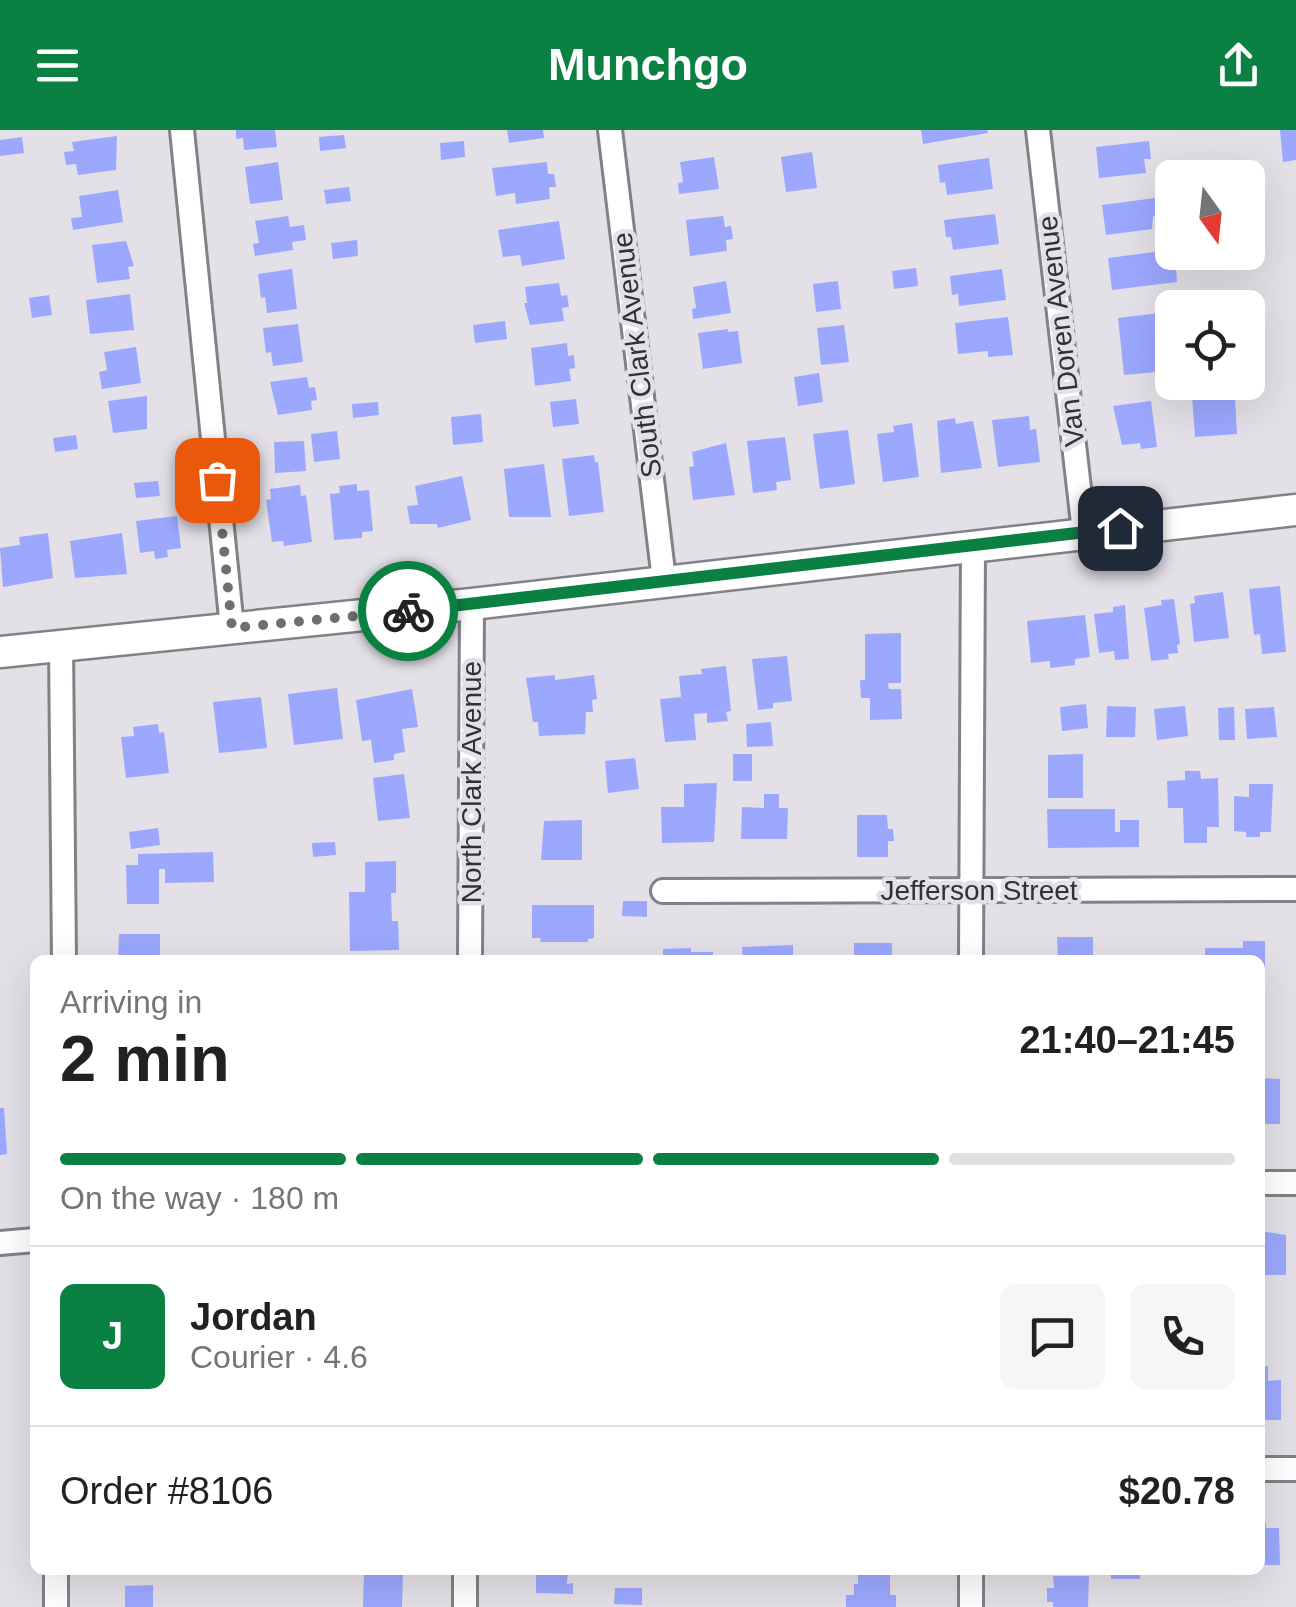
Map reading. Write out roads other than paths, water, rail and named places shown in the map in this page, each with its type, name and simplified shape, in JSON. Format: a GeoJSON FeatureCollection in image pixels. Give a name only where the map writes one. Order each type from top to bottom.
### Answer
{"type":"FeatureCollection","features":[{"type":"Feature","properties":{"kind":"street"},"geometry":{"type":"LineString","coordinates":[[182,130],[232,628]]}},
{"type":"Feature","properties":{"kind":"street","name":"South Clark Avenue"},"geometry":{"type":"LineString","coordinates":[[610,130],[664,580]]}},
{"type":"Feature","properties":{"kind":"street","name":"Van Doren Avenue"},"geometry":{"type":"LineString","coordinates":[[1038,130],[1084,532]]}},
{"type":"Feature","properties":{"kind":"street"},"geometry":{"type":"LineString","coordinates":[[0,652],[472,604],[1296,510]]}},
{"type":"Feature","properties":{"kind":"street"},"geometry":{"type":"LineString","coordinates":[[971,955],[974,545]]}},
{"type":"Feature","properties":{"kind":"street","name":"North Clark Avenue"},"geometry":{"type":"LineString","coordinates":[[470,955],[472,604]]}},
{"type":"Feature","properties":{"kind":"street"},"geometry":{"type":"LineString","coordinates":[[61,646],[64,955]]}},
{"type":"Feature","properties":{"kind":"street","name":"Jefferson Street"},"geometry":{"type":"LineString","coordinates":[[662,892],[1296,888]]}},
{"type":"Feature","properties":{"kind":"street"},"geometry":{"type":"LineString","coordinates":[[1265,1183],[1296,1184]]}},
{"type":"Feature","properties":{"kind":"street"},"geometry":{"type":"LineString","coordinates":[[0,1243],[30,1240]]}},
{"type":"Feature","properties":{"kind":"street"},"geometry":{"type":"LineString","coordinates":[[1265,1469],[1296,1469]]}},
{"type":"Feature","properties":{"kind":"street"},"geometry":{"type":"LineString","coordinates":[[56,1575],[56,1607]]}},
{"type":"Feature","properties":{"kind":"street"},"geometry":{"type":"LineString","coordinates":[[465,1575],[465,1607]]}},
{"type":"Feature","properties":{"kind":"street"},"geometry":{"type":"LineString","coordinates":[[971,1575],[971,1607]]}}]}
